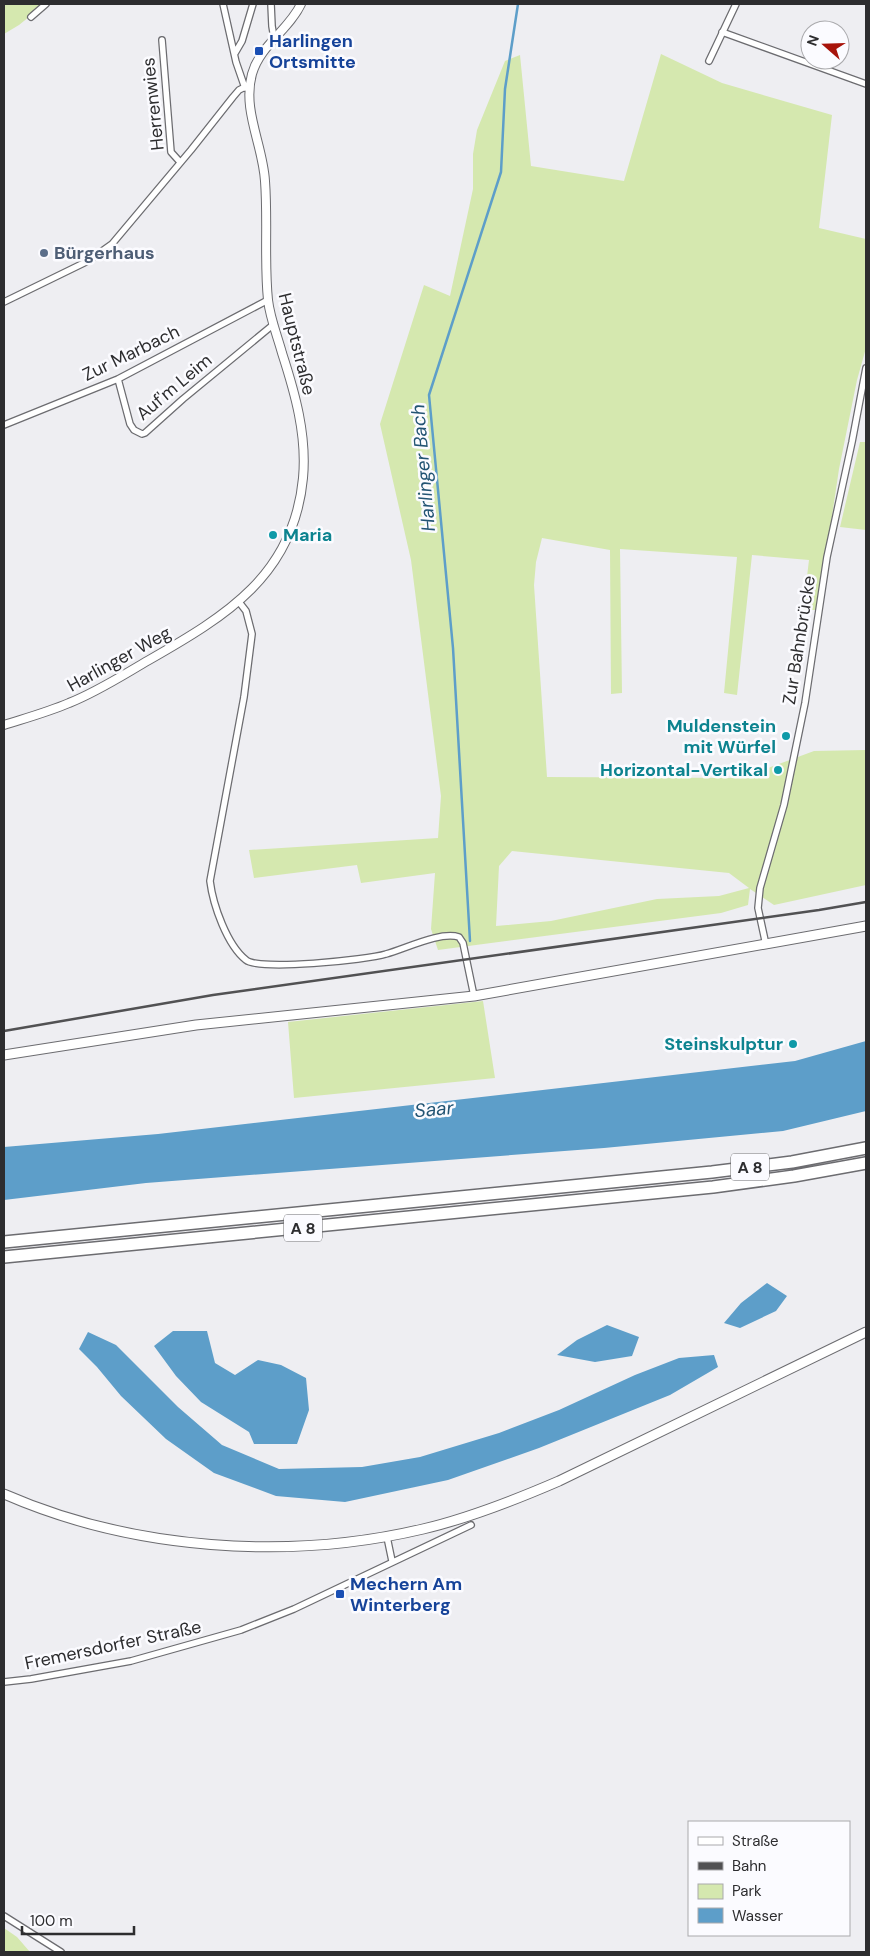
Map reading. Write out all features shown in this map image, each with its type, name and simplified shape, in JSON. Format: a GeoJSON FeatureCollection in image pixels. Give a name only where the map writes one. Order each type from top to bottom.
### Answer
{"type":"FeatureCollection","features":[{"type":"Feature","properties":{"kind":"highway","name":"A 8"},"geometry":{"type":"LineString","coordinates":[[4,1242],[600,1184],[783,1163],[866,1148]]}},
{"type":"Feature","properties":{"kind":"highway","name":"A 8"},"geometry":{"type":"LineString","coordinates":[[4,1257],[635,1195],[776,1179],[866,1163]]}},
{"type":"Feature","properties":{"kind":"main road"},"geometry":{"type":"LineString","coordinates":[[4,1055],[196,1025],[474,996],[866,926]]}},
{"type":"Feature","properties":{"kind":"main road"},"geometry":{"type":"LineString","coordinates":[[4,1494],[66,1516],[124,1532],[200,1544],[273,1547],[327,1544],[387,1536],[424,1529],[456,1520],[515,1500],[568,1477],[864,1333]]}},
{"type":"Feature","properties":{"kind":"street"},"geometry":{"type":"LineString","coordinates":[[31,17],[46,4]]}},
{"type":"Feature","properties":{"kind":"street"},"geometry":{"type":"LineString","coordinates":[[223,4],[224,16],[247,86]]}},
{"type":"Feature","properties":{"kind":"street"},"geometry":{"type":"LineString","coordinates":[[235,53],[242,41],[253,4]]}},
{"type":"Feature","properties":{"kind":"street"},"geometry":{"type":"LineString","coordinates":[[271,4],[274,38]]}},
{"type":"Feature","properties":{"kind":"street","name":"Hauptstraße"},"geometry":{"type":"LineString","coordinates":[[239,602],[262,578],[279,555],[297,508],[303,476],[300,417],[268,300],[265,177],[247,86],[256,61],[295,15],[301,4]]}},
{"type":"Feature","properties":{"kind":"street"},"geometry":{"type":"LineString","coordinates":[[710,61],[736,4]]}},
{"type":"Feature","properties":{"kind":"street"},"geometry":{"type":"LineString","coordinates":[[722,32],[866,84]]}},
{"type":"Feature","properties":{"kind":"street","name":"Herrenwies"},"geometry":{"type":"LineString","coordinates":[[162,40],[171,152],[180,162]]}},
{"type":"Feature","properties":{"kind":"street","name":"Herrenwies"},"geometry":{"type":"LineString","coordinates":[[4,302],[100,254],[124,232],[232,97],[247,86]]}},
{"type":"Feature","properties":{"kind":"street","name":"Zur Marbach"},"geometry":{"type":"LineString","coordinates":[[4,425],[118,380],[268,300]]}},
{"type":"Feature","properties":{"kind":"street","name":"Auf'm Leim"},"geometry":{"type":"LineString","coordinates":[[118,380],[130,424],[134,430],[142,434],[146,433],[274,324]]}},
{"type":"Feature","properties":{"kind":"street","name":"Zur Bahnbrücke"},"geometry":{"type":"LineString","coordinates":[[766,945],[758,908],[760,888],[786,796],[805,703],[827,557],[866,368]]}},
{"type":"Feature","properties":{"kind":"street"},"geometry":{"type":"LineString","coordinates":[[239,602],[246,611],[252,634],[244,697],[210,881],[213,902],[238,952],[247,962],[282,966],[384,955],[427,940],[453,935],[459,936],[463,943],[474,996]]}},
{"type":"Feature","properties":{"kind":"street","name":"Harlinger Weg"},"geometry":{"type":"LineString","coordinates":[[4,725],[71,703],[104,686],[188,638],[239,602]]}},
{"type":"Feature","properties":{"kind":"street","name":"Fremersdorfer Straße"},"geometry":{"type":"LineString","coordinates":[[4,1682],[131,1661],[241,1630],[294,1608],[471,1525]]}},
{"type":"Feature","properties":{"kind":"street"},"geometry":{"type":"LineString","coordinates":[[387,1536],[392,1561]]}},
{"type":"Feature","properties":{"kind":"street"},"geometry":{"type":"LineString","coordinates":[[4,1916],[61,1952]]}},
{"type":"Feature","properties":{"kind":"green space"},"geometry":{"type":"Polygon","coordinates":[[[4,4],[45,4],[19,25],[4,34],[4,4]]]}},
{"type":"Feature","properties":{"kind":"green space"},"geometry":{"type":"Polygon","coordinates":[[[661,54],[722,83],[832,115],[819,228],[866,239],[866,348],[857,380],[839,469],[818,610],[803,610],[809,560],[752,555],[737,695],[724,693],[737,557],[620,549],[622,693],[611,694],[610,550],[542,538],[536,562],[534,585],[547,777],[741,778],[814,751],[866,750],[866,885],[774,905],[750,889],[748,905],[721,913],[438,950],[431,929],[435,873],[361,883],[357,865],[254,878],[249,850],[438,838],[441,796],[411,560],[380,424],[424,285],[450,296],[473,189],[473,154],[477,130],[505,61],[520,55],[531,166],[624,181],[661,54]],[[512,851],[499,866],[496,926],[551,921],[657,899],[719,896],[749,888],[729,873],[512,851]]]}},
{"type":"Feature","properties":{"kind":"green space"},"geometry":{"type":"Polygon","coordinates":[[[860,442],[866,442],[866,530],[840,527],[860,442]]]}},
{"type":"Feature","properties":{"kind":"green space"},"geometry":{"type":"Polygon","coordinates":[[[483,1001],[495,1078],[294,1098],[288,1022],[483,1001]]]}},
{"type":"Feature","properties":{"kind":"green space"},"geometry":{"type":"Polygon","coordinates":[[[4,1928],[17,1937],[30,1952],[4,1952],[4,1928]]]}},
{"type":"Feature","properties":{"kind":"water","name":"Saar"},"geometry":{"type":"Polygon","coordinates":[[[866,1041],[866,1111],[783,1131],[604,1148],[146,1183],[4,1200],[4,1147],[158,1134],[795,1061],[866,1041]]]}},
{"type":"Feature","properties":{"kind":"water"},"geometry":{"type":"Polygon","coordinates":[[[767,1283],[787,1296],[776,1311],[740,1328],[724,1323],[741,1303],[767,1283]]]}},
{"type":"Feature","properties":{"kind":"water"},"geometry":{"type":"Polygon","coordinates":[[[607,1325],[639,1337],[632,1356],[595,1362],[557,1355],[577,1340],[607,1325]]]}},
{"type":"Feature","properties":{"kind":"water"},"geometry":{"type":"Polygon","coordinates":[[[173,1331],[207,1331],[215,1363],[235,1375],[258,1360],[281,1365],[306,1378],[309,1410],[297,1444],[254,1444],[249,1432],[201,1402],[176,1376],[154,1346],[173,1331]]]}},
{"type":"Feature","properties":{"kind":"water"},"geometry":{"type":"Polygon","coordinates":[[[88,1332],[116,1345],[178,1407],[222,1445],[279,1469],[362,1467],[420,1457],[499,1433],[559,1410],[635,1375],[679,1358],[714,1355],[718,1367],[670,1395],[539,1448],[448,1480],[345,1502],[276,1496],[214,1473],[166,1439],[121,1396],[79,1349],[88,1332]]]}},
{"type":"Feature","properties":{"kind":"waterway","name":"Harlinger Bach"},"geometry":{"type":"LineString","coordinates":[[470,941],[453,648],[429,395],[501,172],[505,89],[518,4]]}},
{"type":"Feature","properties":{"kind":"railway"},"geometry":{"type":"LineString","coordinates":[[4,1031],[213,995],[866,902]]}},
{"type":"Feature","properties":{"kind":"place","name":"Harlingen Ortsmitte"},"geometry":{"type":"Point","coordinates":[259,51]}},
{"type":"Feature","properties":{"kind":"place","name":"Bürgerhaus"},"geometry":{"type":"Point","coordinates":[44,253]}},
{"type":"Feature","properties":{"kind":"place","name":"Maria"},"geometry":{"type":"Point","coordinates":[273,535]}},
{"type":"Feature","properties":{"kind":"place","name":"Muldenstein mit Würfel"},"geometry":{"type":"Point","coordinates":[786,736]}},
{"type":"Feature","properties":{"kind":"place","name":"Horizontal-Vertikal"},"geometry":{"type":"Point","coordinates":[778,770]}},
{"type":"Feature","properties":{"kind":"place","name":"Steinskulptur"},"geometry":{"type":"Point","coordinates":[793,1044]}},
{"type":"Feature","properties":{"kind":"place","name":"Mechern Am Winterberg"},"geometry":{"type":"Point","coordinates":[340,1594]}}]}
